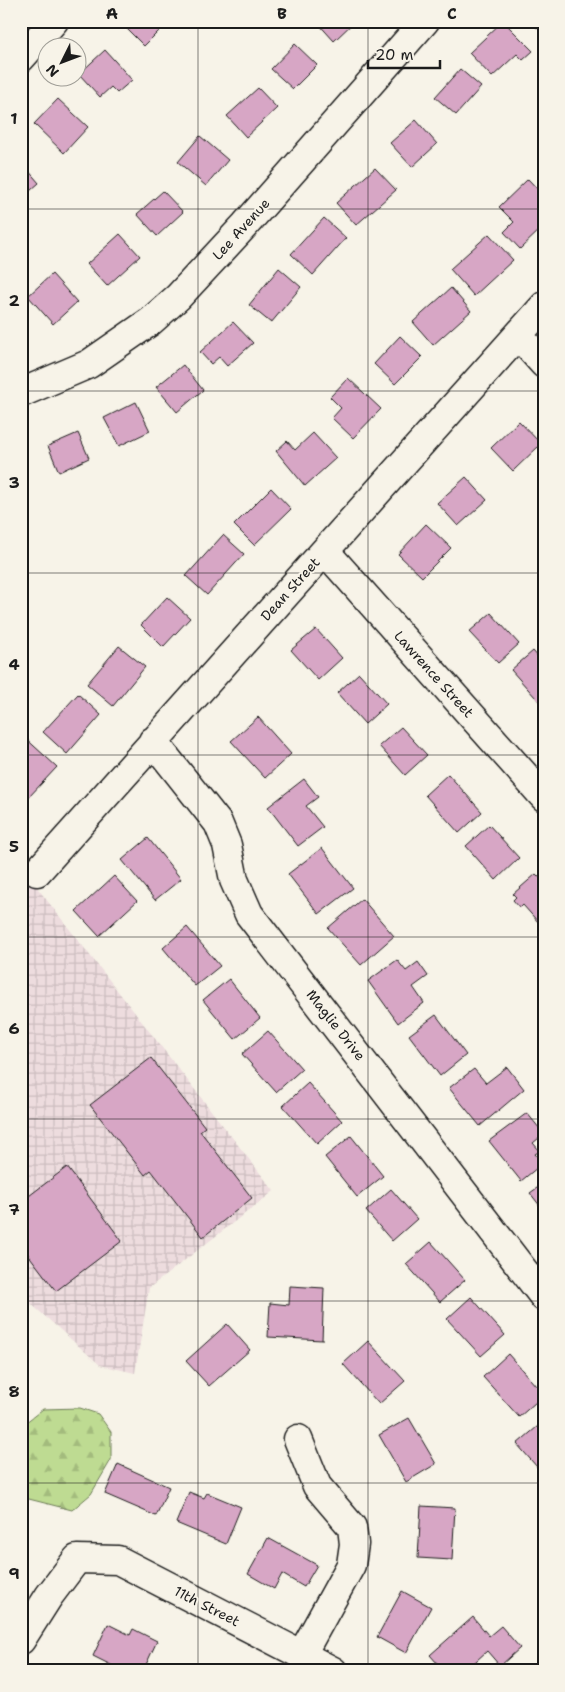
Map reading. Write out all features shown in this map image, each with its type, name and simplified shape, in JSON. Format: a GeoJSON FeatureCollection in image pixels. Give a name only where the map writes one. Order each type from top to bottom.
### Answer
{"type":"FeatureCollection","features":[{"type":"Feature","properties":{"kind":"street"},"geometry":{"type":"LineString","coordinates":[[21,58],[54,21]]}},
{"type":"Feature","properties":{"kind":"street","name":"Lee Avenue"},"geometry":{"type":"LineString","coordinates":[[21,394],[89,364],[151,321],[178,297],[245,225],[426,21]]}},
{"type":"Feature","properties":{"kind":"street","name":"Dean Street"},"geometry":{"type":"LineString","coordinates":[[37,872],[544,306]]}},
{"type":"Feature","properties":{"kind":"street"},"geometry":{"type":"LineString","coordinates":[[518,335],[544,364]]}},
{"type":"Feature","properties":{"kind":"street","name":"Lawrence Street"},"geometry":{"type":"LineString","coordinates":[[324,551],[544,797]]}},
{"type":"Feature","properties":{"kind":"street","name":"Maglie Drive"},"geometry":{"type":"LineString","coordinates":[[153,741],[218,823],[227,845],[234,880],[250,914],[544,1297]]}},
{"type":"Feature","properties":{"kind":"street"},"geometry":{"type":"LineString","coordinates":[[298,1439],[317,1486],[352,1527],[354,1544],[351,1565],[302,1654]]}},
{"type":"Feature","properties":{"kind":"street","name":"11th Street"},"geometry":{"type":"LineString","coordinates":[[21,1640],[49,1596],[77,1559],[118,1560],[332,1671]]}},
{"type":"Feature","properties":{"kind":"shaded area"},"geometry":{"type":"Polygon","coordinates":[[[21,867],[274,1191],[149,1288],[135,1373],[100,1365],[21,1295],[21,867]]]}},
{"type":"Feature","properties":{"kind":"green space"},"geometry":{"type":"Polygon","coordinates":[[[80,1408],[98,1414],[111,1432],[111,1460],[91,1494],[72,1510],[21,1497],[21,1426],[43,1409],[80,1408]]]}},
{"type":"Feature","properties":{"kind":"building"},"geometry":{"type":"Polygon","coordinates":[[[128,21],[169,21],[144,46],[124,26],[128,21]]]}},
{"type":"Feature","properties":{"kind":"building"},"geometry":{"type":"Polygon","coordinates":[[[316,21],[355,21],[334,41],[316,21]]]}},
{"type":"Feature","properties":{"kind":"building"},"geometry":{"type":"Polygon","coordinates":[[[503,21],[533,51],[523,60],[517,54],[492,77],[469,53],[503,21]]]}},
{"type":"Feature","properties":{"kind":"building"},"geometry":{"type":"Polygon","coordinates":[[[531,21],[544,21],[544,22],[537,28],[531,21]]]}},
{"type":"Feature","properties":{"kind":"building"},"geometry":{"type":"Polygon","coordinates":[[[295,44],[317,65],[293,89],[271,69],[295,44]]]}},
{"type":"Feature","properties":{"kind":"building"},"geometry":{"type":"Polygon","coordinates":[[[105,50],[132,80],[117,93],[111,87],[100,97],[88,84],[88,66],[105,50]]]}},
{"type":"Feature","properties":{"kind":"building"},"geometry":{"type":"Polygon","coordinates":[[[460,69],[481,87],[456,115],[435,97],[460,69]]]}},
{"type":"Feature","properties":{"kind":"building"},"geometry":{"type":"Polygon","coordinates":[[[258,88],[277,108],[246,137],[227,116],[258,88]]]}},
{"type":"Feature","properties":{"kind":"building"},"geometry":{"type":"Polygon","coordinates":[[[58,99],[88,127],[64,153],[34,124],[58,99]]]}},
{"type":"Feature","properties":{"kind":"building"},"geometry":{"type":"Polygon","coordinates":[[[416,120],[437,144],[412,167],[390,143],[416,120]]]}},
{"type":"Feature","properties":{"kind":"building"},"geometry":{"type":"Polygon","coordinates":[[[200,136],[228,160],[206,186],[178,162],[200,136]]]}},
{"type":"Feature","properties":{"kind":"building"},"geometry":{"type":"Polygon","coordinates":[[[21,162],[39,183],[23,197],[21,194],[21,162]]]}},
{"type":"Feature","properties":{"kind":"building"},"geometry":{"type":"Polygon","coordinates":[[[375,168],[396,190],[356,225],[336,203],[375,168]]]}},
{"type":"Feature","properties":{"kind":"building"},"geometry":{"type":"Polygon","coordinates":[[[528,179],[544,196],[544,226],[520,249],[504,232],[514,222],[499,207],[528,179]]]}},
{"type":"Feature","properties":{"kind":"building"},"geometry":{"type":"Polygon","coordinates":[[[163,191],[183,212],[157,236],[137,214],[163,191]]]}},
{"type":"Feature","properties":{"kind":"building"},"geometry":{"type":"Polygon","coordinates":[[[324,218],[346,238],[313,275],[291,254],[324,218]]]}},
{"type":"Feature","properties":{"kind":"building"},"geometry":{"type":"Polygon","coordinates":[[[120,234],[140,256],[107,286],[87,264],[120,234]]]}},
{"type":"Feature","properties":{"kind":"building"},"geometry":{"type":"Polygon","coordinates":[[[489,234],[513,260],[474,296],[450,269],[489,234]]]}},
{"type":"Feature","properties":{"kind":"building"},"geometry":{"type":"Polygon","coordinates":[[[279,268],[301,287],[271,323],[249,305],[279,268]]]}},
{"type":"Feature","properties":{"kind":"building"},"geometry":{"type":"Polygon","coordinates":[[[52,274],[77,302],[53,324],[28,296],[52,274]]]}},
{"type":"Feature","properties":{"kind":"building"},"geometry":{"type":"Polygon","coordinates":[[[451,288],[471,311],[433,345],[413,322],[451,288]]]}},
{"type":"Feature","properties":{"kind":"building"},"geometry":{"type":"Polygon","coordinates":[[[233,322],[253,343],[227,366],[219,357],[211,364],[200,352],[233,322]]]}},
{"type":"Feature","properties":{"kind":"building"},"geometry":{"type":"Polygon","coordinates":[[[400,336],[422,357],[395,384],[374,364],[400,336]]]}},
{"type":"Feature","properties":{"kind":"building"},"geometry":{"type":"Polygon","coordinates":[[[183,365],[203,390],[177,412],[156,387],[183,365]]]}},
{"type":"Feature","properties":{"kind":"building"},"geometry":{"type":"Polygon","coordinates":[[[348,378],[381,409],[353,438],[332,418],[341,408],[330,397],[348,378]]]}},
{"type":"Feature","properties":{"kind":"building"},"geometry":{"type":"Polygon","coordinates":[[[136,402],[150,431],[119,446],[104,418],[136,402]]]}},
{"type":"Feature","properties":{"kind":"building"},"geometry":{"type":"Polygon","coordinates":[[[519,421],[541,444],[513,471],[491,448],[519,421]]]}},
{"type":"Feature","properties":{"kind":"building"},"geometry":{"type":"Polygon","coordinates":[[[78,433],[89,458],[59,472],[48,446],[78,433]]]}},
{"type":"Feature","properties":{"kind":"building"},"geometry":{"type":"Polygon","coordinates":[[[313,433],[336,458],[305,486],[276,451],[287,441],[295,450],[313,433]]]}},
{"type":"Feature","properties":{"kind":"building"},"geometry":{"type":"Polygon","coordinates":[[[466,477],[487,500],[458,526],[437,503],[466,477]]]}},
{"type":"Feature","properties":{"kind":"building"},"geometry":{"type":"Polygon","coordinates":[[[271,488],[291,509],[254,545],[234,525],[271,488]]]}},
{"type":"Feature","properties":{"kind":"building"},"geometry":{"type":"Polygon","coordinates":[[[426,524],[451,548],[422,577],[398,554],[426,524]]]}},
{"type":"Feature","properties":{"kind":"building"},"geometry":{"type":"Polygon","coordinates":[[[223,535],[244,554],[207,595],[186,576],[223,535]]]}},
{"type":"Feature","properties":{"kind":"building"},"geometry":{"type":"Polygon","coordinates":[[[167,597],[190,618],[163,647],[141,625],[167,597]]]}},
{"type":"Feature","properties":{"kind":"building"},"geometry":{"type":"Polygon","coordinates":[[[491,613],[519,644],[498,663],[469,632],[491,613]]]}},
{"type":"Feature","properties":{"kind":"building"},"geometry":{"type":"Polygon","coordinates":[[[316,629],[342,658],[318,680],[291,650],[316,629]]]}},
{"type":"Feature","properties":{"kind":"building"},"geometry":{"type":"Polygon","coordinates":[[[119,646],[145,667],[113,706],[87,684],[119,646]]]}},
{"type":"Feature","properties":{"kind":"building"},"geometry":{"type":"Polygon","coordinates":[[[533,651],[540,659],[544,655],[544,707],[511,670],[533,651]]]}},
{"type":"Feature","properties":{"kind":"building"},"geometry":{"type":"Polygon","coordinates":[[[359,673],[387,704],[365,724],[337,693],[359,673]]]}},
{"type":"Feature","properties":{"kind":"building"},"geometry":{"type":"Polygon","coordinates":[[[78,694],[101,715],[67,754],[43,732],[78,694]]]}},
{"type":"Feature","properties":{"kind":"building"},"geometry":{"type":"Polygon","coordinates":[[[258,717],[291,754],[265,778],[231,741],[258,717]]]}},
{"type":"Feature","properties":{"kind":"building"},"geometry":{"type":"Polygon","coordinates":[[[401,727],[427,755],[405,775],[379,746],[401,727]]]}},
{"type":"Feature","properties":{"kind":"building"},"geometry":{"type":"Polygon","coordinates":[[[22,735],[57,767],[28,798],[21,792],[22,735]]]}},
{"type":"Feature","properties":{"kind":"building"},"geometry":{"type":"Polygon","coordinates":[[[448,774],[482,812],[459,833],[425,795],[448,774]]]}},
{"type":"Feature","properties":{"kind":"building"},"geometry":{"type":"Polygon","coordinates":[[[304,779],[318,797],[306,806],[323,827],[298,846],[268,807],[304,779]]]}},
{"type":"Feature","properties":{"kind":"building"},"geometry":{"type":"Polygon","coordinates":[[[489,825],[519,858],[496,880],[466,846],[489,825]]]}},
{"type":"Feature","properties":{"kind":"building"},"geometry":{"type":"Polygon","coordinates":[[[148,838],[181,879],[155,900],[122,860],[148,838]]]}},
{"type":"Feature","properties":{"kind":"building"},"geometry":{"type":"Polygon","coordinates":[[[322,848],[353,888],[319,914],[288,874],[322,848]]]}},
{"type":"Feature","properties":{"kind":"building"},"geometry":{"type":"Polygon","coordinates":[[[536,874],[544,882],[544,919],[539,923],[523,905],[520,908],[513,900],[516,897],[513,894],[536,874]]]}},
{"type":"Feature","properties":{"kind":"building"},"geometry":{"type":"Polygon","coordinates":[[[114,876],[137,901],[99,936],[76,911],[114,876]]]}},
{"type":"Feature","properties":{"kind":"building"},"geometry":{"type":"Polygon","coordinates":[[[362,899],[394,936],[361,965],[328,928],[362,899]]]}},
{"type":"Feature","properties":{"kind":"building"},"geometry":{"type":"Polygon","coordinates":[[[187,927],[220,966],[195,986],[163,948],[187,927]]]}},
{"type":"Feature","properties":{"kind":"building"},"geometry":{"type":"Polygon","coordinates":[[[397,960],[406,971],[418,962],[428,976],[413,987],[424,1003],[398,1023],[368,981],[397,960]]]}},
{"type":"Feature","properties":{"kind":"building"},"geometry":{"type":"Polygon","coordinates":[[[229,979],[260,1018],[235,1039],[203,1000],[229,979]]]}},
{"type":"Feature","properties":{"kind":"building"},"geometry":{"type":"Polygon","coordinates":[[[436,1015],[466,1055],[440,1076],[409,1035],[436,1015]]]}},
{"type":"Feature","properties":{"kind":"building"},"geometry":{"type":"Polygon","coordinates":[[[268,1031],[302,1069],[276,1092],[242,1054],[268,1031]]]}},
{"type":"Feature","properties":{"kind":"building"},"geometry":{"type":"Polygon","coordinates":[[[151,1058],[205,1127],[200,1131],[252,1198],[203,1237],[151,1170],[145,1175],[90,1105],[151,1058]]]}},
{"type":"Feature","properties":{"kind":"building"},"geometry":{"type":"Polygon","coordinates":[[[507,1067],[524,1089],[480,1126],[449,1088],[474,1069],[486,1083],[507,1067]]]}},
{"type":"Feature","properties":{"kind":"building"},"geometry":{"type":"Polygon","coordinates":[[[308,1083],[342,1121],[317,1144],[283,1106],[308,1083]]]}},
{"type":"Feature","properties":{"kind":"building"},"geometry":{"type":"Polygon","coordinates":[[[527,1113],[544,1134],[533,1143],[540,1151],[535,1154],[543,1163],[521,1181],[489,1141],[527,1113]]]}},
{"type":"Feature","properties":{"kind":"building"},"geometry":{"type":"Polygon","coordinates":[[[351,1136],[383,1176],[357,1197],[325,1157],[351,1136]]]}},
{"type":"Feature","properties":{"kind":"building"},"geometry":{"type":"Polygon","coordinates":[[[67,1167],[122,1241],[56,1291],[21,1245],[21,1202],[67,1167]]]}},
{"type":"Feature","properties":{"kind":"building"},"geometry":{"type":"Polygon","coordinates":[[[544,1183],[544,1211],[530,1193],[544,1183]]]}},
{"type":"Feature","properties":{"kind":"building"},"geometry":{"type":"Polygon","coordinates":[[[391,1189],[417,1219],[392,1241],[366,1211],[391,1189]]]}},
{"type":"Feature","properties":{"kind":"building"},"geometry":{"type":"Polygon","coordinates":[[[431,1242],[465,1280],[440,1302],[406,1264],[431,1242]]]}},
{"type":"Feature","properties":{"kind":"building"},"geometry":{"type":"Polygon","coordinates":[[[290,1286],[324,1288],[322,1340],[268,1337],[270,1303],[289,1305],[290,1286]]]}},
{"type":"Feature","properties":{"kind":"building"},"geometry":{"type":"Polygon","coordinates":[[[471,1297],[505,1335],[481,1356],[447,1319],[471,1297]]]}},
{"type":"Feature","properties":{"kind":"building"},"geometry":{"type":"Polygon","coordinates":[[[227,1324],[250,1350],[209,1386],[186,1361],[227,1324]]]}},
{"type":"Feature","properties":{"kind":"building"},"geometry":{"type":"Polygon","coordinates":[[[368,1341],[405,1381],[379,1404],[343,1364],[368,1341]]]}},
{"type":"Feature","properties":{"kind":"building"},"geometry":{"type":"Polygon","coordinates":[[[508,1354],[544,1395],[519,1417],[483,1377],[508,1354]]]}},
{"type":"Feature","properties":{"kind":"building"},"geometry":{"type":"Polygon","coordinates":[[[409,1418],[436,1464],[406,1482],[379,1435],[409,1418]]]}},
{"type":"Feature","properties":{"kind":"building"},"geometry":{"type":"Polygon","coordinates":[[[544,1421],[544,1475],[517,1444],[544,1421]]]}},
{"type":"Feature","properties":{"kind":"building"},"geometry":{"type":"Polygon","coordinates":[[[118,1464],[169,1487],[156,1516],[105,1494],[118,1464]]]}},
{"type":"Feature","properties":{"kind":"building"},"geometry":{"type":"Polygon","coordinates":[[[189,1492],[204,1498],[207,1493],[241,1507],[226,1544],[176,1523],[189,1492]]]}},
{"type":"Feature","properties":{"kind":"building"},"geometry":{"type":"Polygon","coordinates":[[[421,1506],[455,1508],[452,1560],[418,1558],[421,1506]]]}},
{"type":"Feature","properties":{"kind":"building"},"geometry":{"type":"Polygon","coordinates":[[[268,1538],[317,1565],[304,1587],[282,1574],[274,1589],[248,1574],[268,1538]]]}},
{"type":"Feature","properties":{"kind":"building"},"geometry":{"type":"Polygon","coordinates":[[[402,1591],[431,1607],[406,1653],[377,1637],[402,1591]]]}},
{"type":"Feature","properties":{"kind":"building"},"geometry":{"type":"Polygon","coordinates":[[[473,1617],[489,1636],[501,1626],[520,1648],[500,1666],[487,1651],[465,1671],[444,1671],[430,1655],[473,1617]]]}},
{"type":"Feature","properties":{"kind":"building"},"geometry":{"type":"Polygon","coordinates":[[[108,1624],[130,1635],[133,1629],[157,1641],[143,1671],[123,1671],[93,1656],[108,1624]]]}}]}
